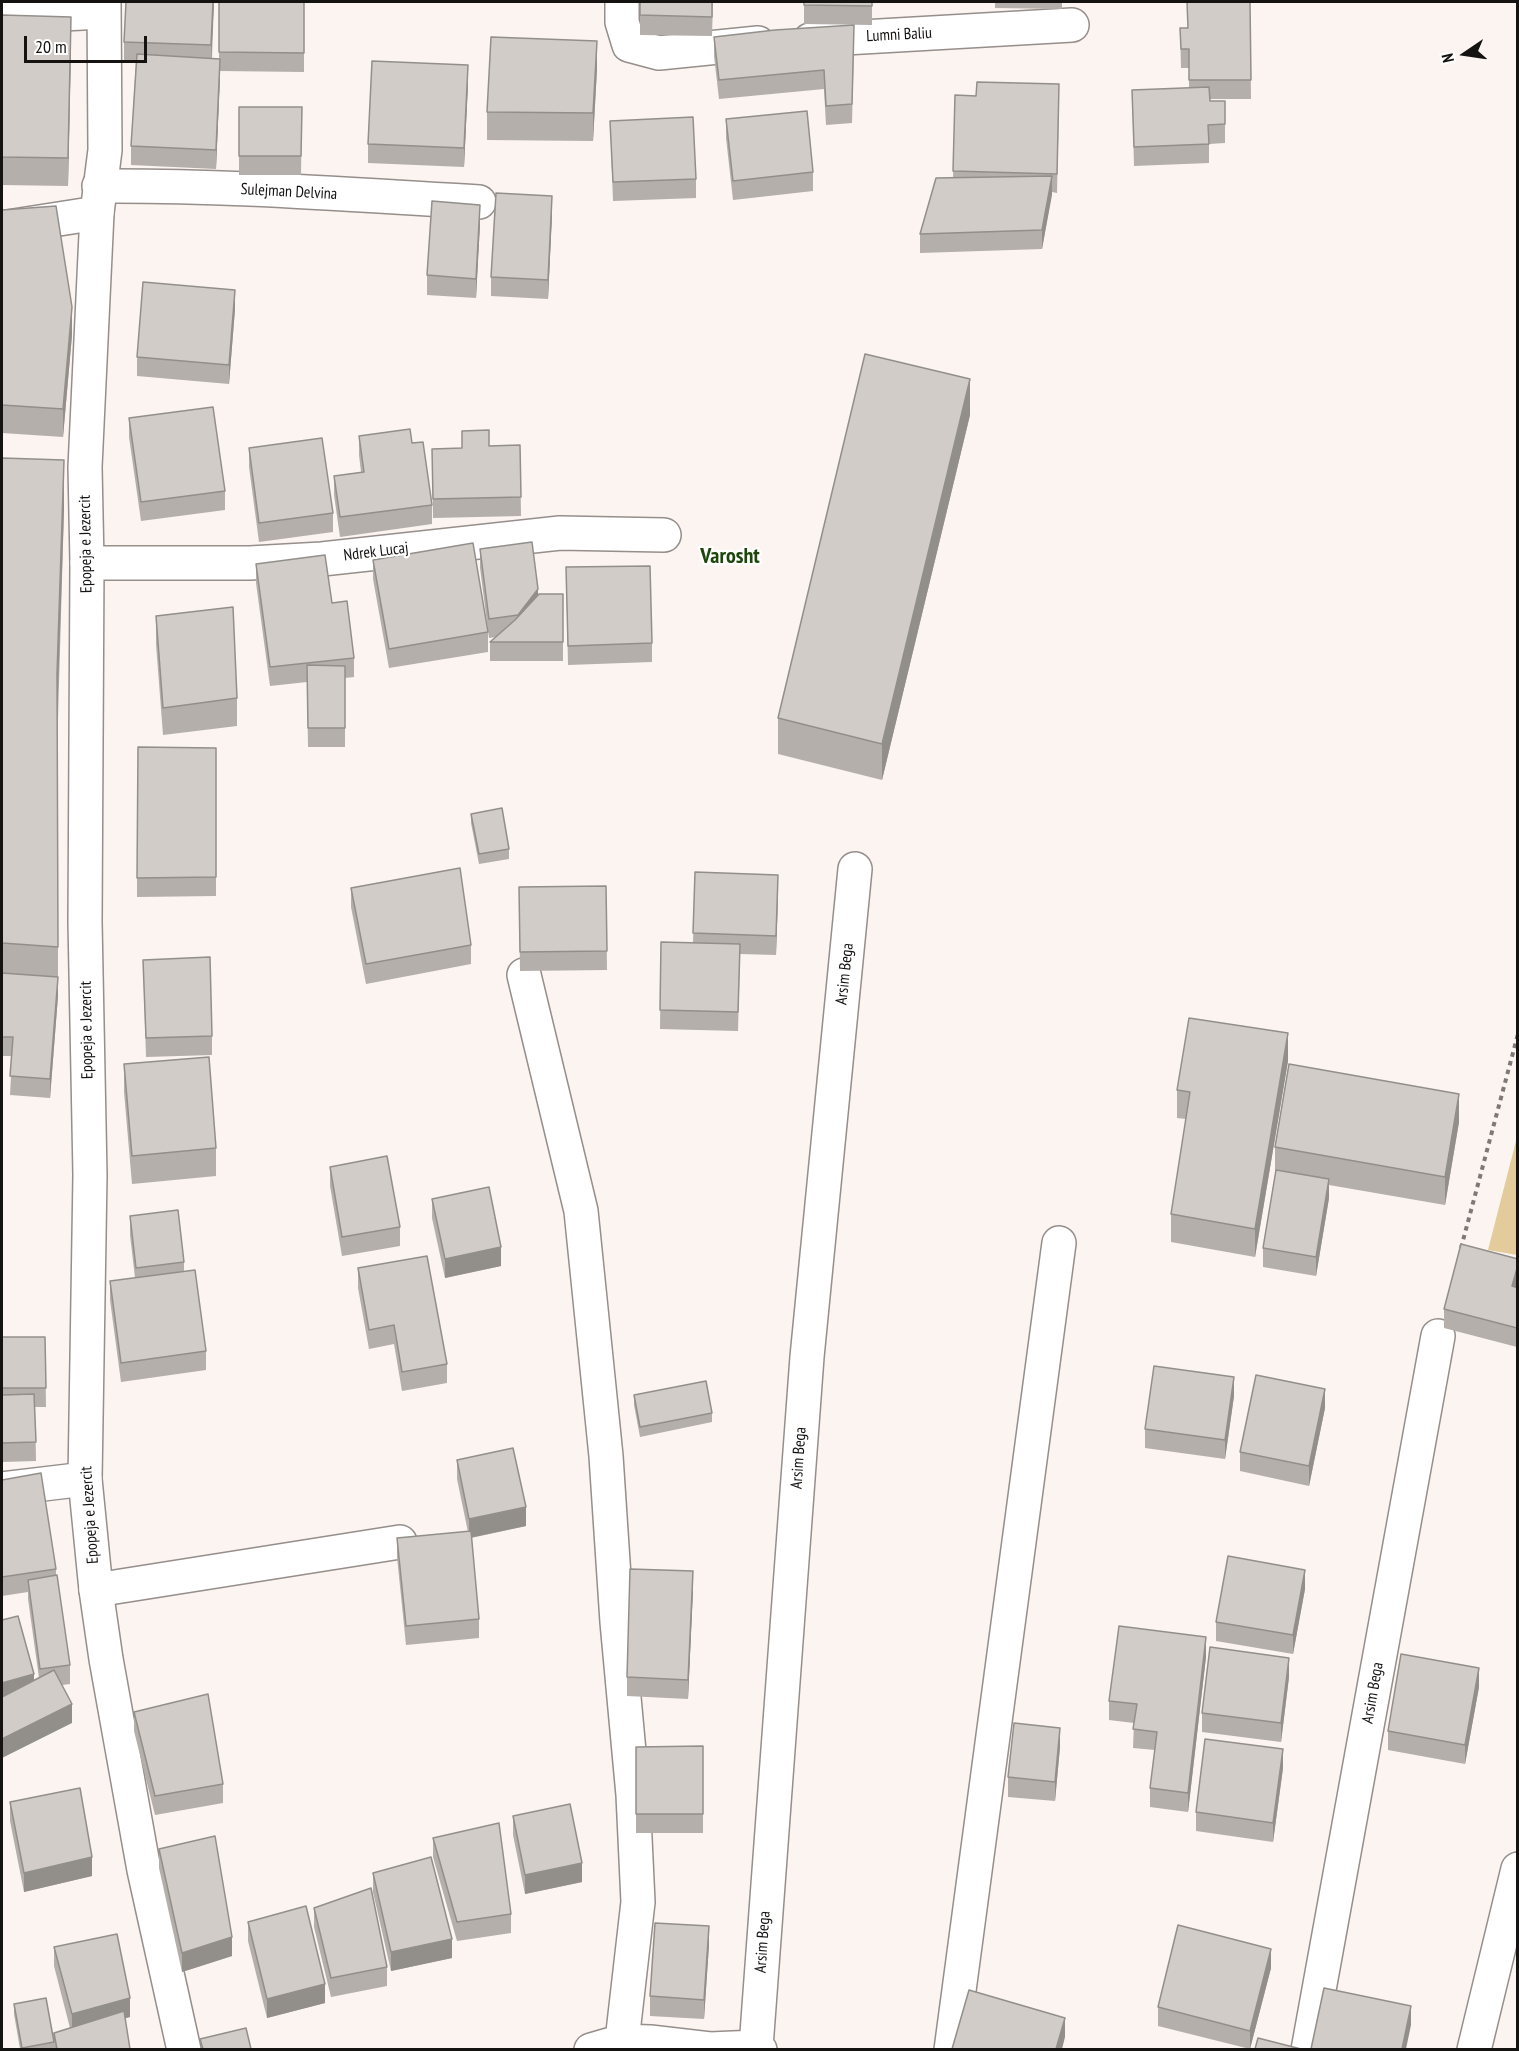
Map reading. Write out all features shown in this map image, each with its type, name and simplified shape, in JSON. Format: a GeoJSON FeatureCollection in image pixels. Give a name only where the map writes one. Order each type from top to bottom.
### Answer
{"type":"FeatureCollection","features":[{"type":"Feature","properties":{"kind":"street","name":"Lumni Baliu"},"geometry":{"type":"LineString","coordinates":[[622,2],[622,22],[629,45],[659,53],[760,43],[1072,26]]}},
{"type":"Feature","properties":{"kind":"street"},"geometry":{"type":"LineString","coordinates":[[2,17],[104,7]]}},
{"type":"Feature","properties":{"kind":"street","name":"Epopeja e Jezercit"},"geometry":{"type":"LineString","coordinates":[[104,7],[105,150],[98,200],[85,467],[87,563],[85,922],[90,1174],[85,1479],[96,1590],[144,1870],[184,2049]]}},
{"type":"Feature","properties":{"kind":"street","name":"Sulejman Delvina"},"geometry":{"type":"LineString","coordinates":[[2,228],[98,200],[218,188],[479,202]]}},
{"type":"Feature","properties":{"kind":"street"},"geometry":{"type":"LineString","coordinates":[[53,474],[85,467]]}},
{"type":"Feature","properties":{"kind":"street","name":"Ndrek Lucaj"},"geometry":{"type":"LineString","coordinates":[[87,563],[250,563],[322,559],[560,533],[664,535]]}},
{"type":"Feature","properties":{"kind":"street","name":"Arsim Bega"},"geometry":{"type":"LineString","coordinates":[[591,2049],[622,2041],[710,2049],[758,2048],[807,1357],[855,870]]}},
{"type":"Feature","properties":{"kind":"street"},"geometry":{"type":"LineString","coordinates":[[524,975],[581,1211],[606,1456],[617,1622],[633,1795],[638,1902],[622,2041]]}},
{"type":"Feature","properties":{"kind":"street"},"geometry":{"type":"LineString","coordinates":[[951,2049],[1059,1243]]}},
{"type":"Feature","properties":{"kind":"street","name":"Arsim Bega"},"geometry":{"type":"LineString","coordinates":[[1308,2049],[1438,1336]]}},
{"type":"Feature","properties":{"kind":"street"},"geometry":{"type":"LineString","coordinates":[[2,1489],[85,1479]]}},
{"type":"Feature","properties":{"kind":"street"},"geometry":{"type":"LineString","coordinates":[[96,1590],[400,1542]]}},
{"type":"Feature","properties":{"kind":"street"},"geometry":{"type":"LineString","coordinates":[[1474,2049],[1518,1869]]}},
{"type":"Feature","properties":{"kind":"path"},"geometry":{"type":"LineString","coordinates":[[1459,1258],[1518,1034]]}},
{"type":"Feature","properties":{"kind":"shaded area"},"geometry":{"type":"Polygon","coordinates":[[[1517,1137],[1517,1255],[1488,1250],[1517,1137]]]}},
{"type":"Feature","properties":{"kind":"building"},"geometry":{"type":"Polygon","coordinates":[[[126,2],[213,2],[211,45],[124,42],[126,2]]]}},
{"type":"Feature","properties":{"kind":"building"},"geometry":{"type":"Polygon","coordinates":[[[219,2],[304,2],[304,53],[219,52],[219,2]]]}},
{"type":"Feature","properties":{"kind":"building"},"geometry":{"type":"Polygon","coordinates":[[[640,2],[712,2],[712,17],[640,15],[640,2]]]}},
{"type":"Feature","properties":{"kind":"building"},"geometry":{"type":"Polygon","coordinates":[[[804,2],[872,2],[872,6],[804,5],[804,2]]]}},
{"type":"Feature","properties":{"kind":"building"},"geometry":{"type":"Polygon","coordinates":[[[1187,2],[1250,2],[1251,80],[1189,80],[1189,49],[1181,49],[1180,28],[1188,28],[1187,2]]]}},
{"type":"Feature","properties":{"kind":"building"},"geometry":{"type":"Polygon","coordinates":[[[2,15],[71,17],[68,158],[2,157],[2,15]]]}},
{"type":"Feature","properties":{"kind":"building"},"geometry":{"type":"Polygon","coordinates":[[[854,25],[852,104],[826,106],[824,70],[719,80],[714,37],[854,25]]]}},
{"type":"Feature","properties":{"kind":"building"},"geometry":{"type":"Polygon","coordinates":[[[491,37],[597,41],[593,113],[487,112],[491,37]]]}},
{"type":"Feature","properties":{"kind":"building"},"geometry":{"type":"Polygon","coordinates":[[[137,54],[220,59],[216,150],[131,146],[137,54]]]}},
{"type":"Feature","properties":{"kind":"building"},"geometry":{"type":"Polygon","coordinates":[[[372,61],[468,65],[464,148],[368,144],[372,61]]]}},
{"type":"Feature","properties":{"kind":"building"},"geometry":{"type":"Polygon","coordinates":[[[977,82],[1059,84],[1057,174],[953,171],[955,95],[976,96],[977,82]]]}},
{"type":"Feature","properties":{"kind":"building"},"geometry":{"type":"Polygon","coordinates":[[[1209,87],[1210,101],[1225,101],[1225,124],[1208,125],[1209,144],[1134,147],[1132,90],[1209,87]]]}},
{"type":"Feature","properties":{"kind":"building"},"geometry":{"type":"Polygon","coordinates":[[[239,107],[302,107],[301,156],[239,156],[239,107]]]}},
{"type":"Feature","properties":{"kind":"building"},"geometry":{"type":"Polygon","coordinates":[[[807,111],[813,172],[733,181],[726,119],[807,111]]]}},
{"type":"Feature","properties":{"kind":"building"},"geometry":{"type":"Polygon","coordinates":[[[693,117],[696,179],[613,182],[610,121],[693,117]]]}},
{"type":"Feature","properties":{"kind":"building"},"geometry":{"type":"Polygon","coordinates":[[[1052,176],[1042,230],[920,234],[936,178],[1052,176]]]}},
{"type":"Feature","properties":{"kind":"building"},"geometry":{"type":"Polygon","coordinates":[[[496,193],[552,196],[548,280],[491,277],[496,193]]]}},
{"type":"Feature","properties":{"kind":"building"},"geometry":{"type":"Polygon","coordinates":[[[432,201],[480,205],[476,279],[427,275],[432,201]]]}},
{"type":"Feature","properties":{"kind":"building"},"geometry":{"type":"Polygon","coordinates":[[[56,206],[72,307],[63,409],[2,405],[2,210],[56,206]]]}},
{"type":"Feature","properties":{"kind":"building"},"geometry":{"type":"Polygon","coordinates":[[[143,282],[235,290],[229,365],[137,357],[143,282]]]}},
{"type":"Feature","properties":{"kind":"building"},"geometry":{"type":"Polygon","coordinates":[[[865,354],[970,379],[882,744],[778,718],[865,354]]]}},
{"type":"Feature","properties":{"kind":"building"},"geometry":{"type":"Polygon","coordinates":[[[213,407],[225,491],[141,502],[129,418],[213,407]]]}},
{"type":"Feature","properties":{"kind":"building"},"geometry":{"type":"Polygon","coordinates":[[[410,429],[412,443],[423,442],[432,505],[340,517],[334,476],[364,472],[359,436],[410,429]]]}},
{"type":"Feature","properties":{"kind":"building"},"geometry":{"type":"Polygon","coordinates":[[[489,430],[489,446],[520,445],[521,497],[433,499],[432,449],[462,448],[462,431],[489,430]]]}},
{"type":"Feature","properties":{"kind":"building"},"geometry":{"type":"Polygon","coordinates":[[[322,438],[333,513],[259,523],[249,448],[322,438]]]}},
{"type":"Feature","properties":{"kind":"building"},"geometry":{"type":"Polygon","coordinates":[[[2,458],[64,460],[57,674],[58,947],[2,943],[2,458]]]}},
{"type":"Feature","properties":{"kind":"building"},"geometry":{"type":"Polygon","coordinates":[[[532,542],[538,589],[518,615],[489,619],[480,549],[532,542]]]}},
{"type":"Feature","properties":{"kind":"building"},"geometry":{"type":"Polygon","coordinates":[[[473,543],[488,632],[389,649],[373,560],[473,543]]]}},
{"type":"Feature","properties":{"kind":"building"},"geometry":{"type":"Polygon","coordinates":[[[325,555],[332,603],[347,601],[354,658],[270,667],[256,564],[325,555]]]}},
{"type":"Feature","properties":{"kind":"building"},"geometry":{"type":"Polygon","coordinates":[[[650,566],[652,643],[568,646],[566,567],[650,566]]]}},
{"type":"Feature","properties":{"kind":"building"},"geometry":{"type":"Polygon","coordinates":[[[539,594],[563,594],[563,642],[490,642],[515,620],[539,594]]]}},
{"type":"Feature","properties":{"kind":"building"},"geometry":{"type":"Polygon","coordinates":[[[233,607],[237,698],[163,708],[156,616],[233,607]]]}},
{"type":"Feature","properties":{"kind":"building"},"geometry":{"type":"Polygon","coordinates":[[[307,665],[345,666],[345,728],[308,728],[307,665]]]}},
{"type":"Feature","properties":{"kind":"building"},"geometry":{"type":"Polygon","coordinates":[[[138,747],[216,748],[216,877],[137,878],[138,747]]]}},
{"type":"Feature","properties":{"kind":"building"},"geometry":{"type":"Polygon","coordinates":[[[502,808],[509,849],[479,854],[471,814],[502,808]]]}},
{"type":"Feature","properties":{"kind":"building"},"geometry":{"type":"Polygon","coordinates":[[[460,868],[471,945],[366,964],[351,888],[460,868]]]}},
{"type":"Feature","properties":{"kind":"building"},"geometry":{"type":"Polygon","coordinates":[[[695,872],[778,875],[776,936],[693,933],[695,872]]]}},
{"type":"Feature","properties":{"kind":"building"},"geometry":{"type":"Polygon","coordinates":[[[606,886],[607,951],[520,952],[519,887],[606,886]]]}},
{"type":"Feature","properties":{"kind":"building"},"geometry":{"type":"Polygon","coordinates":[[[661,942],[740,944],[738,1012],[660,1010],[661,942]]]}},
{"type":"Feature","properties":{"kind":"building"},"geometry":{"type":"Polygon","coordinates":[[[210,957],[212,1036],[146,1038],[143,960],[210,957]]]}},
{"type":"Feature","properties":{"kind":"building"},"geometry":{"type":"Polygon","coordinates":[[[2,973],[58,977],[50,1079],[10,1076],[13,1037],[2,1037],[2,973]]]}},
{"type":"Feature","properties":{"kind":"building"},"geometry":{"type":"Polygon","coordinates":[[[1189,1018],[1288,1033],[1255,1229],[1171,1214],[1190,1092],[1177,1090],[1189,1018]]]}},
{"type":"Feature","properties":{"kind":"building"},"geometry":{"type":"Polygon","coordinates":[[[209,1057],[216,1148],[132,1156],[124,1064],[209,1057]]]}},
{"type":"Feature","properties":{"kind":"building"},"geometry":{"type":"Polygon","coordinates":[[[1289,1064],[1459,1094],[1445,1177],[1275,1147],[1289,1064]]]}},
{"type":"Feature","properties":{"kind":"building"},"geometry":{"type":"Polygon","coordinates":[[[387,1156],[400,1227],[342,1237],[330,1167],[387,1156]]]}},
{"type":"Feature","properties":{"kind":"building"},"geometry":{"type":"Polygon","coordinates":[[[1276,1170],[1329,1179],[1316,1257],[1263,1248],[1276,1170]]]}},
{"type":"Feature","properties":{"kind":"building"},"geometry":{"type":"Polygon","coordinates":[[[489,1187],[501,1247],[445,1259],[432,1199],[489,1187]]]}},
{"type":"Feature","properties":{"kind":"building"},"geometry":{"type":"Polygon","coordinates":[[[178,1210],[184,1262],[136,1268],[130,1216],[178,1210]]]}},
{"type":"Feature","properties":{"kind":"building"},"geometry":{"type":"Polygon","coordinates":[[[1461,1244],[1518,1259],[1512,1286],[1518,1288],[1517,1328],[1444,1309],[1461,1244]]]}},
{"type":"Feature","properties":{"kind":"building"},"geometry":{"type":"Polygon","coordinates":[[[427,1256],[447,1364],[402,1372],[394,1325],[369,1330],[358,1268],[427,1256]]]}},
{"type":"Feature","properties":{"kind":"building"},"geometry":{"type":"Polygon","coordinates":[[[195,1270],[206,1351],[121,1363],[110,1281],[195,1270]]]}},
{"type":"Feature","properties":{"kind":"building"},"geometry":{"type":"Polygon","coordinates":[[[2,1337],[45,1337],[46,1388],[2,1388],[2,1337]]]}},
{"type":"Feature","properties":{"kind":"building"},"geometry":{"type":"Polygon","coordinates":[[[1154,1366],[1234,1377],[1225,1440],[1145,1429],[1154,1366]]]}},
{"type":"Feature","properties":{"kind":"building"},"geometry":{"type":"Polygon","coordinates":[[[1256,1375],[1325,1389],[1309,1466],[1240,1452],[1256,1375]]]}},
{"type":"Feature","properties":{"kind":"building"},"geometry":{"type":"Polygon","coordinates":[[[706,1381],[712,1413],[640,1427],[634,1395],[706,1381]]]}},
{"type":"Feature","properties":{"kind":"building"},"geometry":{"type":"Polygon","coordinates":[[[34,1394],[36,1442],[2,1443],[2,1395],[34,1394]]]}},
{"type":"Feature","properties":{"kind":"building"},"geometry":{"type":"Polygon","coordinates":[[[513,1448],[526,1507],[469,1519],[457,1460],[513,1448]]]}},
{"type":"Feature","properties":{"kind":"building"},"geometry":{"type":"Polygon","coordinates":[[[41,1473],[56,1569],[2,1577],[2,1480],[41,1473]]]}},
{"type":"Feature","properties":{"kind":"building"},"geometry":{"type":"Polygon","coordinates":[[[471,1531],[479,1619],[406,1626],[397,1538],[471,1531]]]}},
{"type":"Feature","properties":{"kind":"building"},"geometry":{"type":"Polygon","coordinates":[[[1228,1556],[1305,1570],[1293,1635],[1216,1622],[1228,1556]]]}},
{"type":"Feature","properties":{"kind":"building"},"geometry":{"type":"Polygon","coordinates":[[[630,1569],[693,1571],[688,1680],[627,1677],[630,1569]]]}},
{"type":"Feature","properties":{"kind":"building"},"geometry":{"type":"Polygon","coordinates":[[[57,1575],[70,1665],[40,1669],[28,1580],[57,1575]]]}},
{"type":"Feature","properties":{"kind":"building"},"geometry":{"type":"Polygon","coordinates":[[[18,1616],[34,1674],[2,1683],[2,1620],[18,1616]]]}},
{"type":"Feature","properties":{"kind":"building"},"geometry":{"type":"Polygon","coordinates":[[[1119,1626],[1206,1637],[1188,1793],[1150,1788],[1157,1732],[1133,1729],[1137,1704],[1109,1701],[1119,1626]]]}},
{"type":"Feature","properties":{"kind":"building"},"geometry":{"type":"Polygon","coordinates":[[[1210,1647],[1289,1658],[1281,1723],[1202,1713],[1210,1647]]]}},
{"type":"Feature","properties":{"kind":"building"},"geometry":{"type":"Polygon","coordinates":[[[1401,1654],[1479,1668],[1465,1745],[1388,1731],[1401,1654]]]}},
{"type":"Feature","properties":{"kind":"building"},"geometry":{"type":"Polygon","coordinates":[[[54,1670],[72,1704],[2,1739],[2,1697],[54,1670]]]}},
{"type":"Feature","properties":{"kind":"building"},"geometry":{"type":"Polygon","coordinates":[[[208,1694],[223,1784],[155,1796],[134,1712],[208,1694]]]}},
{"type":"Feature","properties":{"kind":"building"},"geometry":{"type":"Polygon","coordinates":[[[1014,1723],[1060,1728],[1055,1782],[1008,1777],[1014,1723]]]}},
{"type":"Feature","properties":{"kind":"building"},"geometry":{"type":"Polygon","coordinates":[[[1205,1739],[1283,1749],[1273,1823],[1196,1812],[1205,1739]]]}},
{"type":"Feature","properties":{"kind":"building"},"geometry":{"type":"Polygon","coordinates":[[[703,1746],[703,1814],[636,1814],[636,1747],[703,1746]]]}},
{"type":"Feature","properties":{"kind":"building"},"geometry":{"type":"Polygon","coordinates":[[[80,1788],[92,1857],[24,1873],[10,1802],[80,1788]]]}},
{"type":"Feature","properties":{"kind":"building"},"geometry":{"type":"Polygon","coordinates":[[[570,1804],[582,1863],[525,1875],[513,1816],[570,1804]]]}},
{"type":"Feature","properties":{"kind":"building"},"geometry":{"type":"Polygon","coordinates":[[[499,1823],[511,1914],[457,1922],[433,1838],[499,1823]]]}},
{"type":"Feature","properties":{"kind":"building"},"geometry":{"type":"Polygon","coordinates":[[[215,1836],[232,1937],[182,1953],[159,1849],[215,1836]]]}},
{"type":"Feature","properties":{"kind":"building"},"geometry":{"type":"Polygon","coordinates":[[[431,1857],[452,1939],[391,1952],[373,1873],[431,1857]]]}},
{"type":"Feature","properties":{"kind":"building"},"geometry":{"type":"Polygon","coordinates":[[[371,1888],[387,1967],[331,1978],[314,1908],[371,1888]]]}},
{"type":"Feature","properties":{"kind":"building"},"geometry":{"type":"Polygon","coordinates":[[[306,1906],[325,1984],[267,1999],[248,1922],[306,1906]]]}},
{"type":"Feature","properties":{"kind":"building"},"geometry":{"type":"Polygon","coordinates":[[[655,1923],[709,1926],[704,2000],[650,1996],[655,1923]]]}},
{"type":"Feature","properties":{"kind":"building"},"geometry":{"type":"Polygon","coordinates":[[[1178,1925],[1271,1949],[1250,2031],[1158,2007],[1178,1925]]]}},
{"type":"Feature","properties":{"kind":"building"},"geometry":{"type":"Polygon","coordinates":[[[117,1934],[130,1998],[72,2014],[54,1947],[117,1934]]]}},
{"type":"Feature","properties":{"kind":"building"},"geometry":{"type":"Polygon","coordinates":[[[1324,1988],[1411,2006],[1402,2049],[1311,2049],[1324,1988]]]}},
{"type":"Feature","properties":{"kind":"building"},"geometry":{"type":"Polygon","coordinates":[[[969,1990],[1065,2018],[1056,2049],[952,2049],[969,1990]]]}},
{"type":"Feature","properties":{"kind":"building"},"geometry":{"type":"Polygon","coordinates":[[[46,1998],[54,2042],[22,2048],[14,2004],[46,1998]]]}},
{"type":"Feature","properties":{"kind":"building"},"geometry":{"type":"Polygon","coordinates":[[[124,2011],[130,2049],[57,2049],[54,2033],[124,2011]]]}},
{"type":"Feature","properties":{"kind":"building"},"geometry":{"type":"Polygon","coordinates":[[[246,2028],[251,2049],[203,2049],[200,2039],[246,2028]]]}},
{"type":"Feature","properties":{"kind":"building"},"geometry":{"type":"Polygon","coordinates":[[[1258,2038],[1301,2049],[1255,2049],[1258,2038]]]}},
{"type":"Feature","properties":{"kind":"district","name":"Varosht"},"geometry":{"type":"Point","coordinates":[730,557]}}]}
